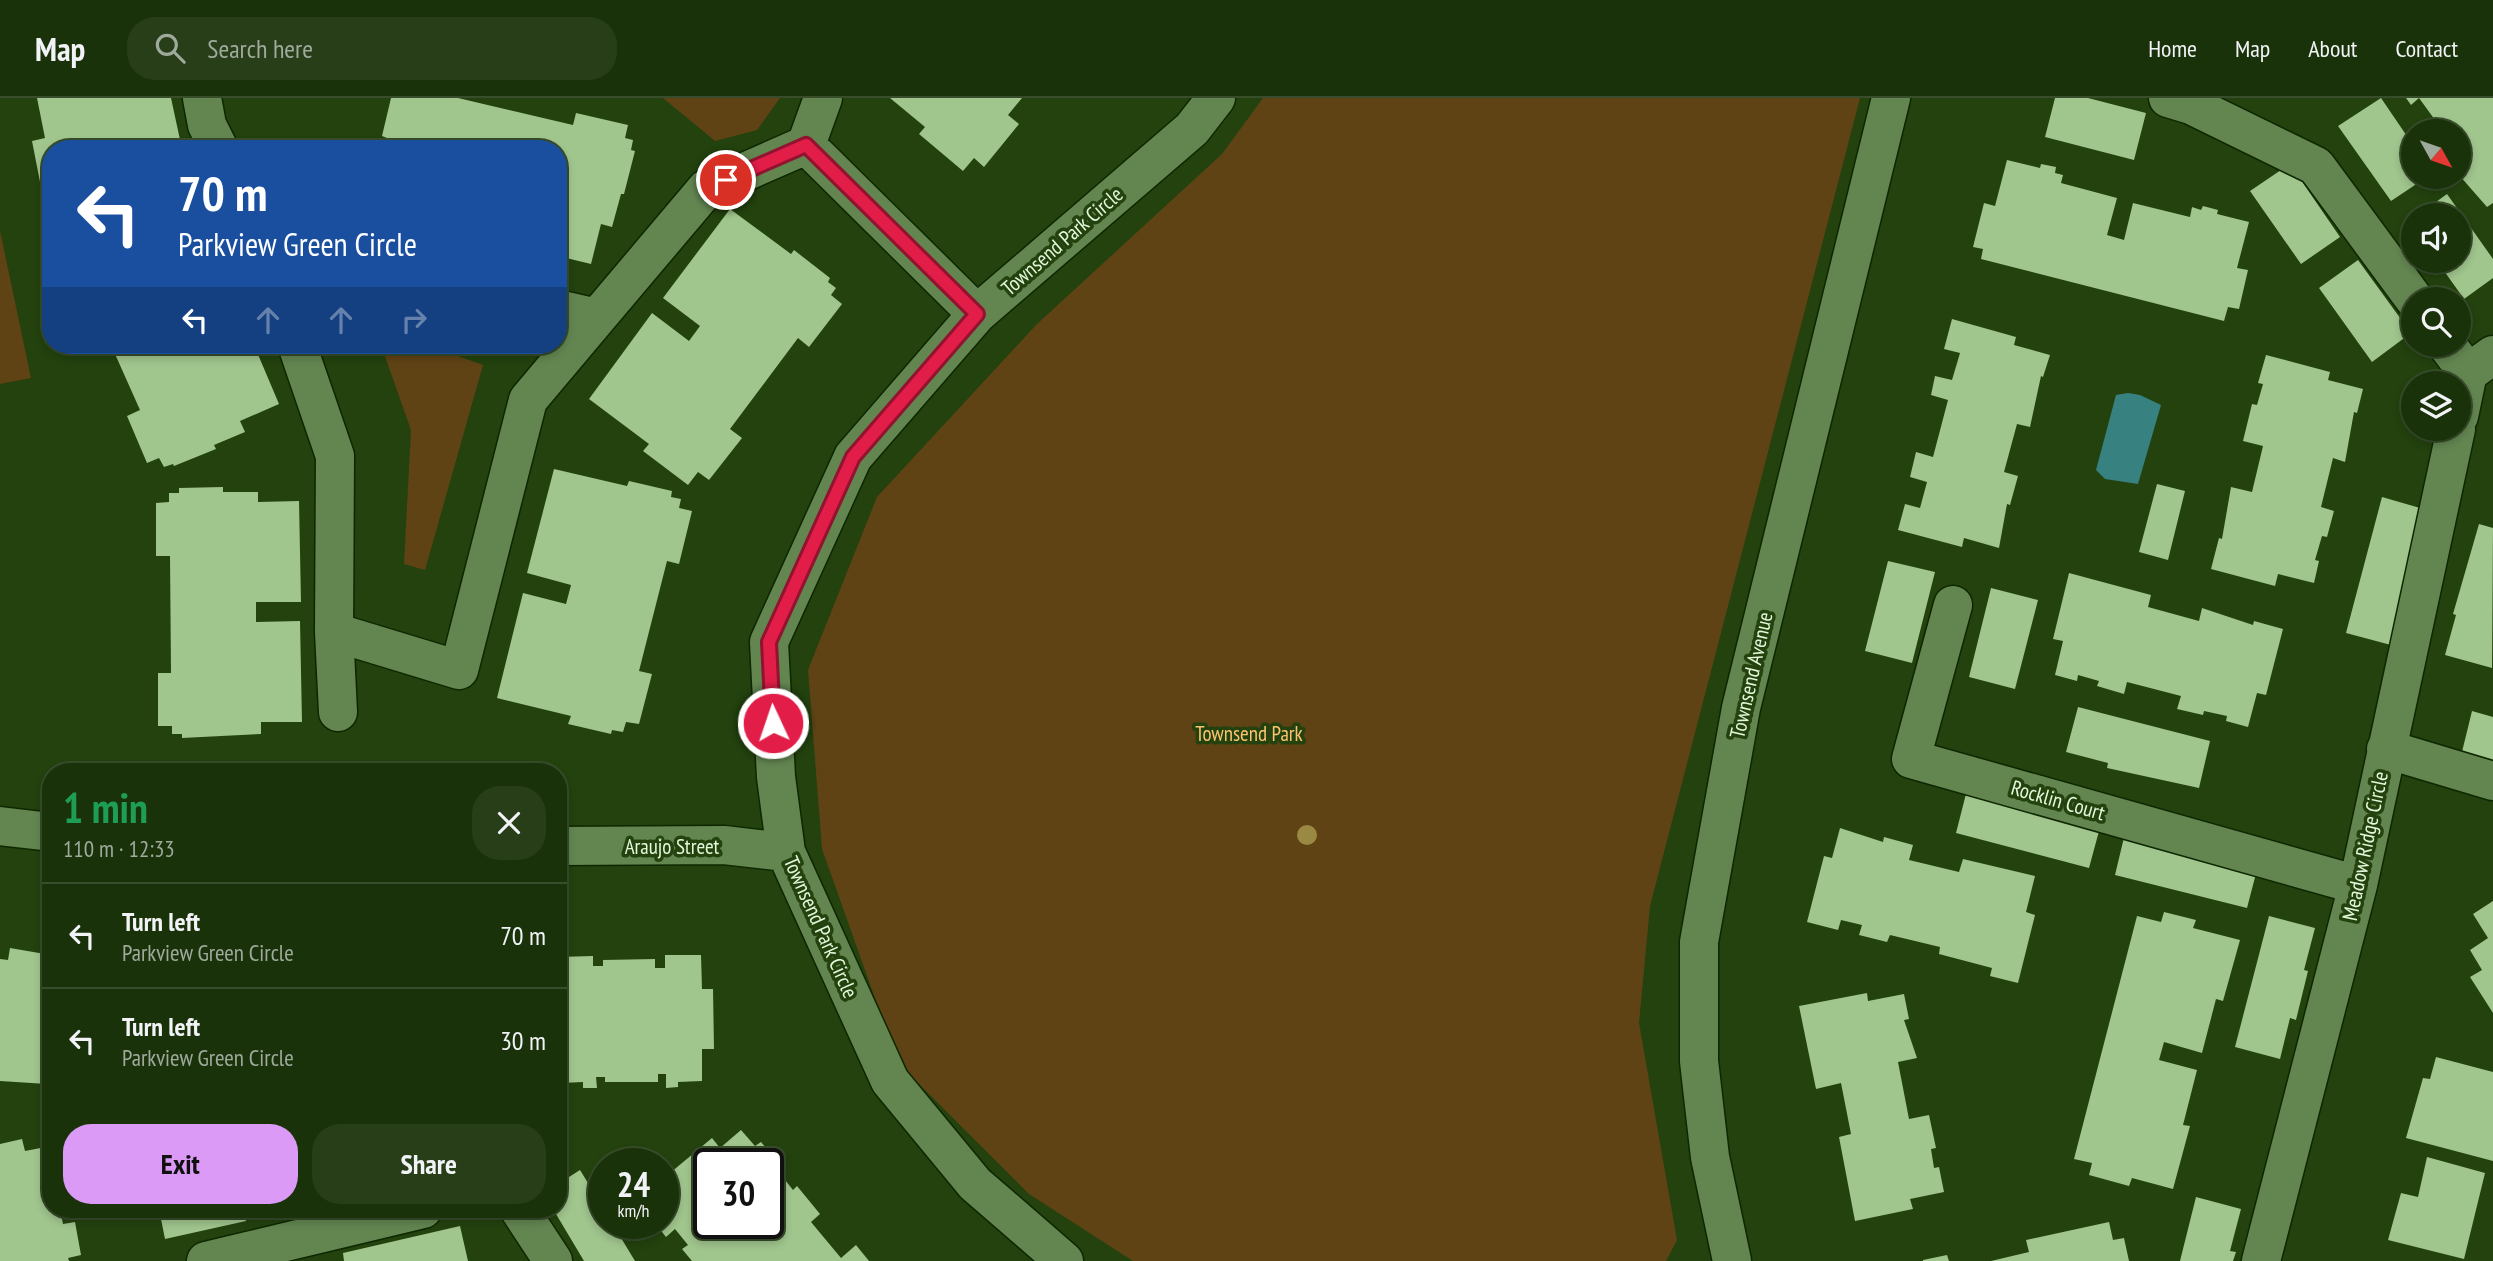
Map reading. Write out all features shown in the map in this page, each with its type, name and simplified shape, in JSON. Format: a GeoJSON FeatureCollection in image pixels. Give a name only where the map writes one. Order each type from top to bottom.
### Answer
{"type":"FeatureCollection","features":[{"type":"Feature","properties":{"kind":"street"},"geometry":{"type":"LineString","coordinates":[[202,98],[206,125],[214,140]]}},
{"type":"Feature","properties":{"kind":"street"},"geometry":{"type":"LineString","coordinates":[[567,354],[706,189],[806,145],[823,98]]}},
{"type":"Feature","properties":{"kind":"street","name":"Townsend Park Circle"},"geometry":{"type":"LineString","coordinates":[[1064,1261],[975,1184],[890,1081],[786,852],[776,777],[769,642],[853,457],[977,314],[1192,129],[1216,98]]}},
{"type":"Feature","properties":{"kind":"street","name":"Townsend Avenue"},"geometry":{"type":"LineString","coordinates":[[1732,1261],[1710,1157],[1699,1061],[1699,942],[1741,708],[1891,98]]}},
{"type":"Feature","properties":{"kind":"street"},"geometry":{"type":"LineString","coordinates":[[2184,100],[2316,166],[2405,287]]}},
{"type":"Feature","properties":{"kind":"street"},"geometry":{"type":"LineString","coordinates":[[806,145],[977,314]]}},
{"type":"Feature","properties":{"kind":"street"},"geometry":{"type":"LineString","coordinates":[[567,311],[597,318]]}},
{"type":"Feature","properties":{"kind":"street"},"geometry":{"type":"LineString","coordinates":[[300,354],[335,456],[334,632],[338,712]]}},
{"type":"Feature","properties":{"kind":"street"},"geometry":{"type":"LineString","coordinates":[[334,632],[459,670],[528,400],[567,354]]}},
{"type":"Feature","properties":{"kind":"street","name":"Meadow Ridge Circle"},"geometry":{"type":"LineString","coordinates":[[2261,1261],[2358,885],[2453,441]]}},
{"type":"Feature","properties":{"kind":"street","name":"Rocklin Court"},"geometry":{"type":"LineString","coordinates":[[1953,605],[1911,759],[2358,885]]}},
{"type":"Feature","properties":{"kind":"street"},"geometry":{"type":"LineString","coordinates":[[2386,749],[2493,781]]}},
{"type":"Feature","properties":{"kind":"street"},"geometry":{"type":"LineString","coordinates":[[0,827],[42,831]]}},
{"type":"Feature","properties":{"kind":"street","name":"Araujo Street"},"geometry":{"type":"LineString","coordinates":[[567,846],[724,845],[786,852]]}},
{"type":"Feature","properties":{"kind":"street"},"geometry":{"type":"LineString","coordinates":[[206,1261],[311,1222],[346,1218]]}},
{"type":"Feature","properties":{"kind":"street"},"geometry":{"type":"LineString","coordinates":[[525,1218],[553,1261]]}},
{"type":"Feature","properties":{"kind":"green space"},"geometry":{"type":"Polygon","coordinates":[[[663,98],[780,98],[757,130],[715,141],[663,98]]]}},
{"type":"Feature","properties":{"kind":"green space","name":"Townsend Park"},"geometry":{"type":"Polygon","coordinates":[[[1263,98],[1860,98],[1650,906],[1639,1023],[1677,1240],[1666,1261],[1133,1261],[1029,1194],[898,1063],[822,849],[808,670],[877,497],[1036,325],[1222,154],[1263,98]]]}},
{"type":"Feature","properties":{"kind":"green space"},"geometry":{"type":"Polygon","coordinates":[[[0,231],[31,378],[0,384],[0,231]]]}},
{"type":"Feature","properties":{"kind":"green space"},"geometry":{"type":"Polygon","coordinates":[[[384,354],[452,354],[483,365],[425,570],[404,564],[411,430],[384,354]]]}},
{"type":"Feature","properties":{"kind":"water"},"geometry":{"type":"Polygon","coordinates":[[[2116,395],[2140,395],[2161,405],[2138,484],[2105,479],[2096,470],[2116,395]]]}},
{"type":"Feature","properties":{"kind":"building"},"geometry":{"type":"Polygon","coordinates":[[[37,98],[171,98],[180,140],[42,140],[42,192],[32,141],[45,138],[37,98]]]}},
{"type":"Feature","properties":{"kind":"building"},"geometry":{"type":"Polygon","coordinates":[[[391,98],[458,98],[573,125],[576,113],[628,125],[625,138],[633,140],[631,150],[635,151],[612,227],[601,224],[591,264],[567,258],[567,140],[386,140],[382,136],[391,98]]]}},
{"type":"Feature","properties":{"kind":"building"},"geometry":{"type":"Polygon","coordinates":[[[890,98],[1022,98],[1008,115],[1019,124],[984,167],[974,158],[963,171],[919,134],[925,127],[890,98]]]}},
{"type":"Feature","properties":{"kind":"building"},"geometry":{"type":"Polygon","coordinates":[[[2055,98],[2088,98],[2146,113],[2134,160],[2045,137],[2055,98]]]}},
{"type":"Feature","properties":{"kind":"building"},"geometry":{"type":"Polygon","coordinates":[[[2381,98],[2401,127],[2401,189],[2409,189],[2391,201],[2338,126],[2381,98]]]}},
{"type":"Feature","properties":{"kind":"building"},"geometry":{"type":"Polygon","coordinates":[[[2406,98],[2419,98],[2411,105],[2406,98]]]}},
{"type":"Feature","properties":{"kind":"building"},"geometry":{"type":"Polygon","coordinates":[[[2419,98],[2493,98],[2493,203],[2487,207],[2471,189],[2471,119],[2434,119],[2419,98]]]}},
{"type":"Feature","properties":{"kind":"building"},"geometry":{"type":"Polygon","coordinates":[[[2007,160],[2040,168],[2041,164],[2056,167],[2055,173],[2063,175],[2061,183],[2117,198],[2107,235],[2124,240],[2133,203],[2190,217],[2192,207],[2201,210],[2203,206],[2218,210],[2217,214],[2249,222],[2237,268],[2248,270],[2239,309],[2228,307],[2224,321],[1981,259],[1983,249],[1973,247],[1984,203],[1995,206],[2007,160]]]}},
{"type":"Feature","properties":{"kind":"building"},"geometry":{"type":"Polygon","coordinates":[[[2290,164],[2340,237],[2301,264],[2250,191],[2290,164]]]}},
{"type":"Feature","properties":{"kind":"building"},"geometry":{"type":"Polygon","coordinates":[[[2447,194],[2453,203],[2435,203],[2447,194]]]}},
{"type":"Feature","properties":{"kind":"building"},"geometry":{"type":"Polygon","coordinates":[[[730,209],[791,254],[794,250],[830,278],[828,282],[836,288],[831,295],[842,304],[809,347],[798,338],[730,429],[742,438],[709,480],[698,472],[688,485],[643,451],[649,444],[589,399],[652,313],[689,341],[700,326],[663,298],[730,209]]]}},
{"type":"Feature","properties":{"kind":"building"},"geometry":{"type":"Polygon","coordinates":[[[2471,228],[2493,259],[2493,278],[2471,294],[2471,287],[2455,287],[2446,273],[2471,273],[2471,228]]]}},
{"type":"Feature","properties":{"kind":"building"},"geometry":{"type":"Polygon","coordinates":[[[2358,260],[2401,319],[2401,340],[2372,362],[2319,288],[2358,260]]]}},
{"type":"Feature","properties":{"kind":"building"},"geometry":{"type":"Polygon","coordinates":[[[1952,319],[2016,337],[2014,345],[2050,355],[2043,377],[2041,376],[2030,427],[2017,424],[2004,472],[2018,476],[2010,505],[2007,504],[1999,548],[1964,538],[1962,547],[1898,530],[1905,504],[1920,508],[1927,482],[1910,477],[1916,452],[1933,457],[1948,400],[1931,395],[1935,376],[1952,380],[1960,353],[1944,349],[1952,319]]]}},
{"type":"Feature","properties":{"kind":"building"},"geometry":{"type":"Polygon","coordinates":[[[115,354],[258,354],[279,404],[240,421],[245,432],[214,445],[216,449],[174,466],[164,467],[159,458],[147,463],[127,416],[140,410],[115,354]]]}},
{"type":"Feature","properties":{"kind":"building"},"geometry":{"type":"Polygon","coordinates":[[[2266,355],[2330,372],[2328,380],[2363,389],[2357,413],[2354,412],[2345,462],[2333,458],[2321,507],[2334,511],[2327,537],[2322,536],[2315,560],[2319,561],[2314,583],[2278,574],[2275,586],[2211,569],[2219,538],[2222,539],[2231,487],[2252,492],[2263,446],[2243,441],[2252,404],[2257,405],[2263,384],[2258,383],[2266,355]]]}},
{"type":"Feature","properties":{"kind":"building"},"geometry":{"type":"Polygon","coordinates":[[[554,469],[627,486],[629,481],[672,491],[671,497],[681,499],[679,508],[692,511],[679,564],[667,561],[639,671],[652,674],[639,724],[626,722],[623,732],[612,730],[611,734],[568,724],[571,716],[497,698],[523,593],[566,604],[571,585],[527,573],[554,469]]]}},
{"type":"Feature","properties":{"kind":"building"},"geometry":{"type":"Polygon","coordinates":[[[2157,484],[2185,491],[2168,560],[2139,552],[2157,484]]]}},
{"type":"Feature","properties":{"kind":"building"},"geometry":{"type":"Polygon","coordinates":[[[223,487],[223,492],[258,492],[258,502],[299,501],[301,602],[256,602],[256,622],[300,621],[302,722],[261,722],[261,734],[182,738],[182,734],[172,734],[172,726],[158,726],[158,673],[171,673],[170,556],[156,556],[156,503],[169,502],[169,493],[179,493],[179,488],[223,487]]]}},
{"type":"Feature","properties":{"kind":"building"},"geometry":{"type":"Polygon","coordinates":[[[2382,497],[2427,510],[2391,645],[2346,633],[2382,497]]]}},
{"type":"Feature","properties":{"kind":"building"},"geometry":{"type":"Polygon","coordinates":[[[2479,524],[2493,528],[2492,668],[2445,655],[2456,615],[2453,614],[2479,524]]]}},
{"type":"Feature","properties":{"kind":"building"},"geometry":{"type":"Polygon","coordinates":[[[1888,561],[1935,572],[1912,663],[1865,651],[1888,561]]]}},
{"type":"Feature","properties":{"kind":"building"},"geometry":{"type":"Polygon","coordinates":[[[2069,573],[2151,595],[2148,607],[2199,621],[2202,608],[2253,625],[2254,621],[2283,629],[2266,695],[2257,693],[2248,727],[2226,721],[2227,716],[2204,711],[2203,715],[2177,709],[2181,696],[2127,682],[2124,694],[2097,686],[2099,681],[2078,675],[2077,681],[2055,675],[2063,641],[2053,639],[2069,573]]]}},
{"type":"Feature","properties":{"kind":"building"},"geometry":{"type":"Polygon","coordinates":[[[1991,588],[2038,600],[2015,689],[1969,677],[1991,588]]]}},
{"type":"Feature","properties":{"kind":"building"},"geometry":{"type":"Polygon","coordinates":[[[2078,707],[2210,741],[2199,788],[2107,768],[2108,763],[2066,752],[2078,707]]]}},
{"type":"Feature","properties":{"kind":"building"},"geometry":{"type":"Polygon","coordinates":[[[2472,711],[2493,717],[2493,768],[2460,760],[2472,711]]]}},
{"type":"Feature","properties":{"kind":"building"},"geometry":{"type":"Polygon","coordinates":[[[1968,786],[2102,820],[2089,868],[1956,833],[1968,786]]]}},
{"type":"Feature","properties":{"kind":"building"},"geometry":{"type":"Polygon","coordinates":[[[1840,828],[1883,842],[1884,837],[1913,845],[1909,860],[1959,872],[1963,859],[2035,876],[2026,912],[2035,915],[2018,983],[1990,976],[1992,968],[1939,954],[1940,947],[1890,935],[1887,942],[1859,935],[1862,925],[1841,920],[1838,930],[1807,922],[1824,856],[1832,858],[1840,828]]]}},
{"type":"Feature","properties":{"kind":"building"},"geometry":{"type":"Polygon","coordinates":[[[2126,829],[2259,862],[2247,908],[2115,875],[2126,829]]]}},
{"type":"Feature","properties":{"kind":"building"},"geometry":{"type":"Polygon","coordinates":[[[2493,901],[2493,1013],[2470,977],[2482,970],[2470,950],[2488,938],[2473,914],[2493,901]]]}},
{"type":"Feature","properties":{"kind":"building"},"geometry":{"type":"Polygon","coordinates":[[[2164,912],[2196,920],[2193,928],[2240,940],[2223,1001],[2216,999],[2202,1053],[2164,1042],[2159,1060],[2197,1070],[2183,1125],[2190,1126],[2173,1189],[2132,1178],[2129,1186],[2089,1175],[2092,1163],[2074,1159],[2137,916],[2161,922],[2164,912]]]}},
{"type":"Feature","properties":{"kind":"building"},"geometry":{"type":"Polygon","coordinates":[[[2269,916],[2315,928],[2304,970],[2308,971],[2296,1020],[2290,1018],[2280,1059],[2235,1047],[2269,916]]]}},
{"type":"Feature","properties":{"kind":"building"},"geometry":{"type":"Polygon","coordinates":[[[10,948],[42,953],[42,1084],[0,1081],[0,959],[8,960],[10,948]]]}},
{"type":"Feature","properties":{"kind":"building"},"geometry":{"type":"Polygon","coordinates":[[[665,955],[701,955],[702,989],[713,989],[714,1049],[702,1049],[702,1081],[678,1082],[678,1087],[666,1088],[666,1074],[658,1074],[658,1082],[605,1082],[605,1077],[596,1077],[597,1088],[583,1088],[583,1082],[567,1083],[567,957],[593,956],[593,966],[603,966],[603,960],[655,959],[655,968],[665,968],[665,955]]]}},
{"type":"Feature","properties":{"kind":"building"},"geometry":{"type":"Polygon","coordinates":[[[1867,993],[1868,1001],[1904,994],[1909,1019],[1904,1020],[1917,1058],[1898,1062],[1909,1119],[1929,1115],[1936,1148],[1931,1149],[1934,1168],[1939,1167],[1944,1192],[1910,1199],[1913,1209],[1855,1221],[1839,1137],[1851,1134],[1841,1083],[1816,1089],[1799,1006],[1867,993]]]}},
{"type":"Feature","properties":{"kind":"building"},"geometry":{"type":"Polygon","coordinates":[[[2436,1057],[2493,1072],[2493,1161],[2406,1138],[2423,1078],[2430,1079],[2436,1057]]]}},
{"type":"Feature","properties":{"kind":"building"},"geometry":{"type":"Polygon","coordinates":[[[741,1130],[755,1146],[761,1142],[766,1148],[720,1148],[741,1130]]]}},
{"type":"Feature","properties":{"kind":"building"},"geometry":{"type":"Polygon","coordinates":[[[712,1138],[720,1148],[700,1148],[712,1138]]]}},
{"type":"Feature","properties":{"kind":"building"},"geometry":{"type":"Polygon","coordinates":[[[22,1139],[25,1151],[42,1148],[42,1218],[62,1218],[63,1224],[75,1222],[81,1255],[68,1258],[69,1261],[0,1261],[0,1144],[22,1139]]]}},
{"type":"Feature","properties":{"kind":"building"},"geometry":{"type":"Polygon","coordinates":[[[693,1154],[693,1239],[784,1239],[784,1179],[793,1190],[797,1186],[820,1214],[811,1222],[841,1258],[856,1245],[869,1261],[692,1261],[682,1249],[688,1245],[679,1234],[679,1166],[693,1154]]]}},
{"type":"Feature","properties":{"kind":"building"},"geometry":{"type":"Polygon","coordinates":[[[2427,1157],[2485,1173],[2464,1259],[2388,1240],[2401,1193],[2418,1197],[2427,1157]]]}},
{"type":"Feature","properties":{"kind":"building"},"geometry":{"type":"Polygon","coordinates":[[[580,1170],[588,1183],[588,1239],[622,1239],[635,1261],[584,1261],[558,1218],[567,1218],[567,1178],[580,1170]]]}},
{"type":"Feature","properties":{"kind":"building"},"geometry":{"type":"Polygon","coordinates":[[[2196,1197],[2241,1209],[2230,1251],[2236,1252],[2233,1261],[2180,1261],[2196,1197]]]}},
{"type":"Feature","properties":{"kind":"building"},"geometry":{"type":"Polygon","coordinates":[[[161,1218],[245,1218],[246,1221],[165,1239],[161,1218]]]}},
{"type":"Feature","properties":{"kind":"building"},"geometry":{"type":"Polygon","coordinates":[[[2109,1222],[2113,1240],[2124,1238],[2129,1261],[1991,1261],[2029,1252],[2026,1240],[2109,1222]]]}},
{"type":"Feature","properties":{"kind":"building"},"geometry":{"type":"Polygon","coordinates":[[[460,1226],[468,1261],[344,1261],[343,1253],[460,1226]]]}},
{"type":"Feature","properties":{"kind":"building"},"geometry":{"type":"Polygon","coordinates":[[[1947,1255],[1949,1261],[1923,1261],[1923,1260],[1947,1255]]]}},
{"type":"Feature","properties":{"kind":"route"},"geometry":{"type":"LineString","coordinates":[[726,180],[806,145],[977,314],[853,457],[769,642],[773,723]]}}]}
